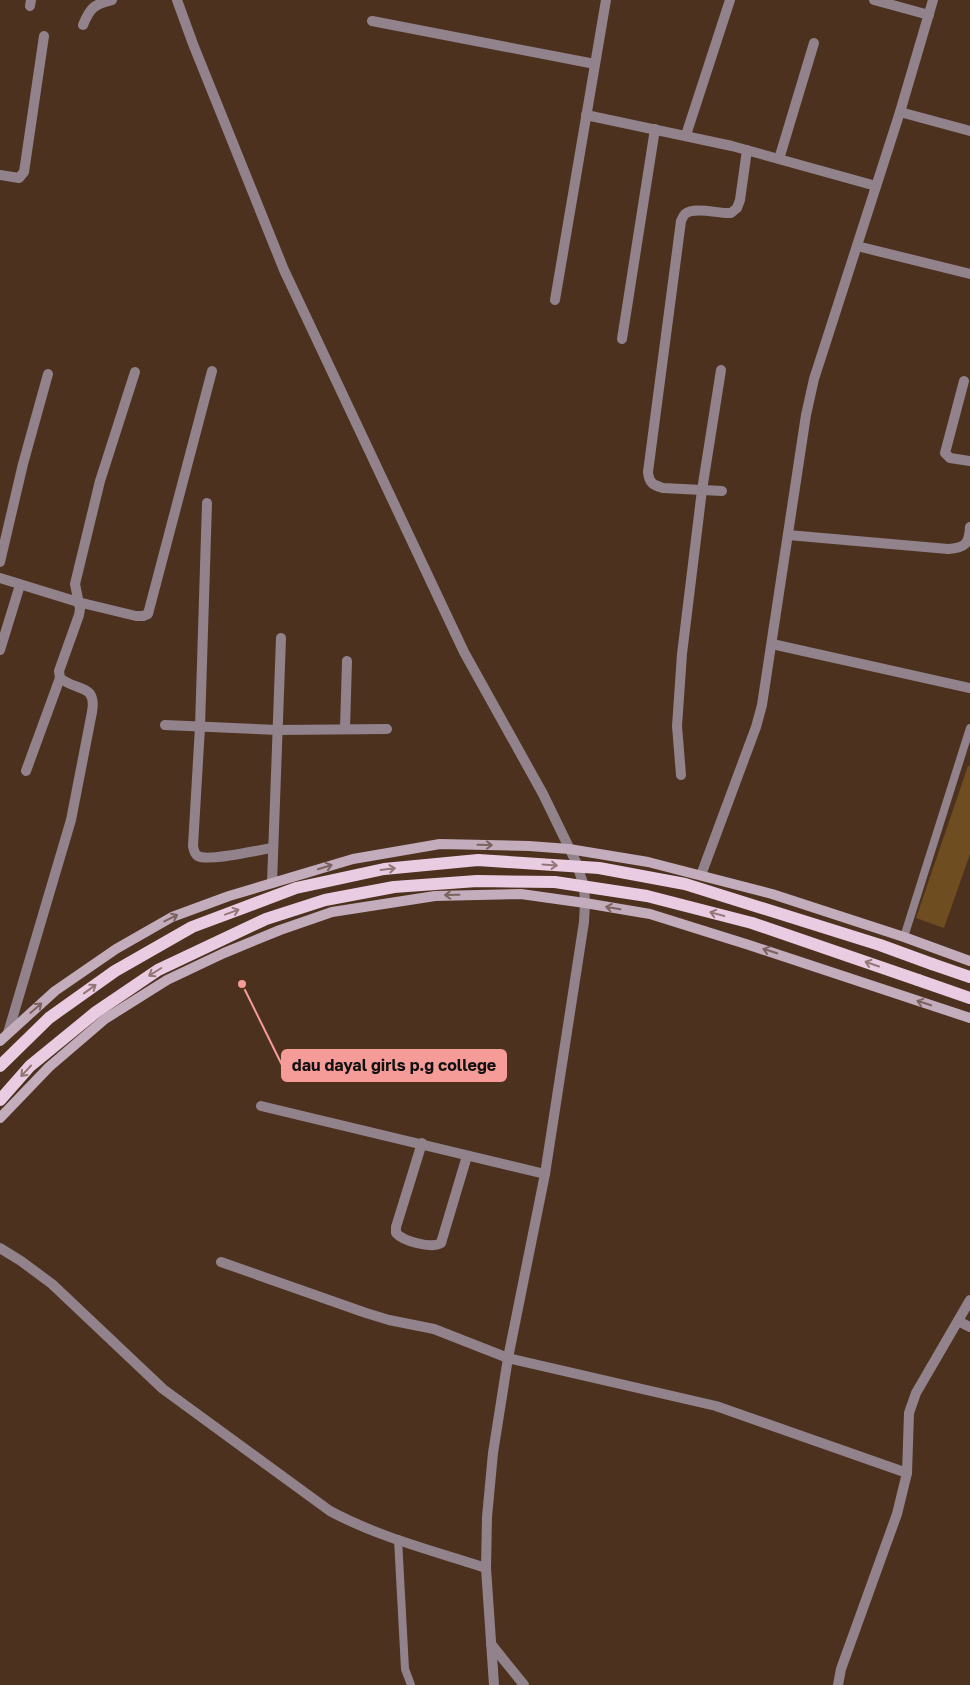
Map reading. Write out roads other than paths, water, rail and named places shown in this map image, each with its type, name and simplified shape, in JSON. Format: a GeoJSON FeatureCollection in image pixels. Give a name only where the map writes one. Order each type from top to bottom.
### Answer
{"type":"FeatureCollection","features":[{"type":"Feature","properties":{"kind":"main road"},"geometry":{"type":"LineString","coordinates":[[0,1041],[55,991],[116,949],[172,917],[272,882],[353,858],[440,844],[569,849],[648,862],[772,894],[904,937],[970,962]]}},
{"type":"Feature","properties":{"kind":"main road"},"geometry":{"type":"LineString","coordinates":[[0,1066],[49,1018],[115,971],[192,927],[296,888],[384,869],[478,860],[599,868],[685,884],[880,946],[970,977]]}},
{"type":"Feature","properties":{"kind":"main road"},"geometry":{"type":"LineString","coordinates":[[0,1100],[30,1066],[96,1012],[158,970],[266,919],[325,900],[394,887],[477,881],[555,882],[647,896],[752,923],[970,998]]}},
{"type":"Feature","properties":{"kind":"main road"},"geometry":{"type":"LineString","coordinates":[[0,1118],[49,1067],[105,1019],[167,980],[224,953],[280,930],[332,912],[435,896],[521,894],[650,914],[970,1018]]}},
{"type":"Feature","properties":{"kind":"street"},"geometry":{"type":"LineString","coordinates":[[82,24],[94,6],[112,0]]}},
{"type":"Feature","properties":{"kind":"street"},"geometry":{"type":"LineString","coordinates":[[177,0],[284,270],[464,652],[543,794],[576,862],[584,886],[584,922],[545,1174],[508,1358],[493,1453],[487,1517],[486,1568],[494,1685]]}},
{"type":"Feature","properties":{"kind":"street"},"geometry":{"type":"LineString","coordinates":[[555,300],[606,0]]}},
{"type":"Feature","properties":{"kind":"street"},"geometry":{"type":"LineString","coordinates":[[686,135],[730,0]]}},
{"type":"Feature","properties":{"kind":"street"},"geometry":{"type":"LineString","coordinates":[[874,0],[929,15]]}},
{"type":"Feature","properties":{"kind":"street"},"geometry":{"type":"LineString","coordinates":[[701,875],[756,727],[766,686],[788,535],[814,379],[934,0]]}},
{"type":"Feature","properties":{"kind":"street"},"geometry":{"type":"LineString","coordinates":[[372,21],[595,64]]}},
{"type":"Feature","properties":{"kind":"street"},"geometry":{"type":"LineString","coordinates":[[0,176],[19,178],[24,172],[44,36]]}},
{"type":"Feature","properties":{"kind":"street"},"geometry":{"type":"LineString","coordinates":[[779,159],[814,43]]}},
{"type":"Feature","properties":{"kind":"street"},"geometry":{"type":"LineString","coordinates":[[900,112],[970,131]]}},
{"type":"Feature","properties":{"kind":"street"},"geometry":{"type":"LineString","coordinates":[[586,116],[686,135],[876,186]]}},
{"type":"Feature","properties":{"kind":"street"},"geometry":{"type":"LineString","coordinates":[[622,339],[655,129]]}},
{"type":"Feature","properties":{"kind":"street"},"geometry":{"type":"LineString","coordinates":[[722,491],[663,488],[655,486],[649,478],[681,221],[685,214],[691,211],[730,213],[737,208],[740,200],[747,150]]}},
{"type":"Feature","properties":{"kind":"street"},"geometry":{"type":"LineString","coordinates":[[857,246],[969,272]]}},
{"type":"Feature","properties":{"kind":"street"},"geometry":{"type":"LineString","coordinates":[[680,774],[677,726],[682,654],[702,490],[721,370]]}},
{"type":"Feature","properties":{"kind":"street"},"geometry":{"type":"LineString","coordinates":[[0,578],[78,602],[136,616],[148,614],[212,371]]}},
{"type":"Feature","properties":{"kind":"street"},"geometry":{"type":"LineString","coordinates":[[26,771],[60,678],[59,671],[79,615],[75,584],[100,481],[135,372]]}},
{"type":"Feature","properties":{"kind":"street"},"geometry":{"type":"LineString","coordinates":[[0,562],[23,464],[48,374]]}},
{"type":"Feature","properties":{"kind":"street"},"geometry":{"type":"LineString","coordinates":[[964,381],[945,453],[950,458],[970,461]]}},
{"type":"Feature","properties":{"kind":"street"},"geometry":{"type":"LineString","coordinates":[[207,503],[194,852],[198,856],[209,859],[272,848]]}},
{"type":"Feature","properties":{"kind":"street"},"geometry":{"type":"LineString","coordinates":[[788,535],[948,549],[964,545],[969,538],[970,527]]}},
{"type":"Feature","properties":{"kind":"street"},"geometry":{"type":"LineString","coordinates":[[0,650],[20,585]]}},
{"type":"Feature","properties":{"kind":"street"},"geometry":{"type":"LineString","coordinates":[[272,882],[280,638]]}},
{"type":"Feature","properties":{"kind":"street"},"geometry":{"type":"LineString","coordinates":[[772,644],[970,688]]}},
{"type":"Feature","properties":{"kind":"street"},"geometry":{"type":"LineString","coordinates":[[345,729],[347,661]]}},
{"type":"Feature","properties":{"kind":"street"},"geometry":{"type":"LineString","coordinates":[[8,1034],[71,820],[94,704],[92,696],[87,690],[65,682],[60,678]]}},
{"type":"Feature","properties":{"kind":"street"},"geometry":{"type":"LineString","coordinates":[[165,725],[278,730],[387,729]]}},
{"type":"Feature","properties":{"kind":"street"},"geometry":{"type":"LineString","coordinates":[[261,1106],[422,1143],[467,1156],[545,1174]]}},
{"type":"Feature","properties":{"kind":"street"},"geometry":{"type":"LineString","coordinates":[[422,1143],[396,1227],[396,1233],[405,1240],[431,1246],[440,1243],[467,1156]]}},
{"type":"Feature","properties":{"kind":"street"},"geometry":{"type":"LineString","coordinates":[[0,1248],[52,1284],[163,1389],[330,1511],[349,1522],[398,1540],[486,1568]]}},
{"type":"Feature","properties":{"kind":"street"},"geometry":{"type":"LineString","coordinates":[[221,1262],[349,1308],[389,1320],[434,1329],[508,1358],[716,1406],[907,1473]]}},
{"type":"Feature","properties":{"kind":"street"},"geometry":{"type":"LineString","coordinates":[[838,1685],[841,1668],[897,1514],[907,1473],[909,1413],[916,1393],[970,1300]]}},
{"type":"Feature","properties":{"kind":"street"},"geometry":{"type":"LineString","coordinates":[[958,1321],[970,1327]]}},
{"type":"Feature","properties":{"kind":"street"},"geometry":{"type":"LineString","coordinates":[[491,1644],[524,1685]]}},
{"type":"Feature","properties":{"kind":"lane"},"geometry":{"type":"LineString","coordinates":[[904,937],[970,728]]}},
{"type":"Feature","properties":{"kind":"lane"},"geometry":{"type":"LineString","coordinates":[[398,1540],[405,1670],[411,1685]]}},
{"type":"Feature","properties":{"kind":"place","name":"dau dayal girls p.g college"},"geometry":{"type":"Point","coordinates":[242,984]}}]}
